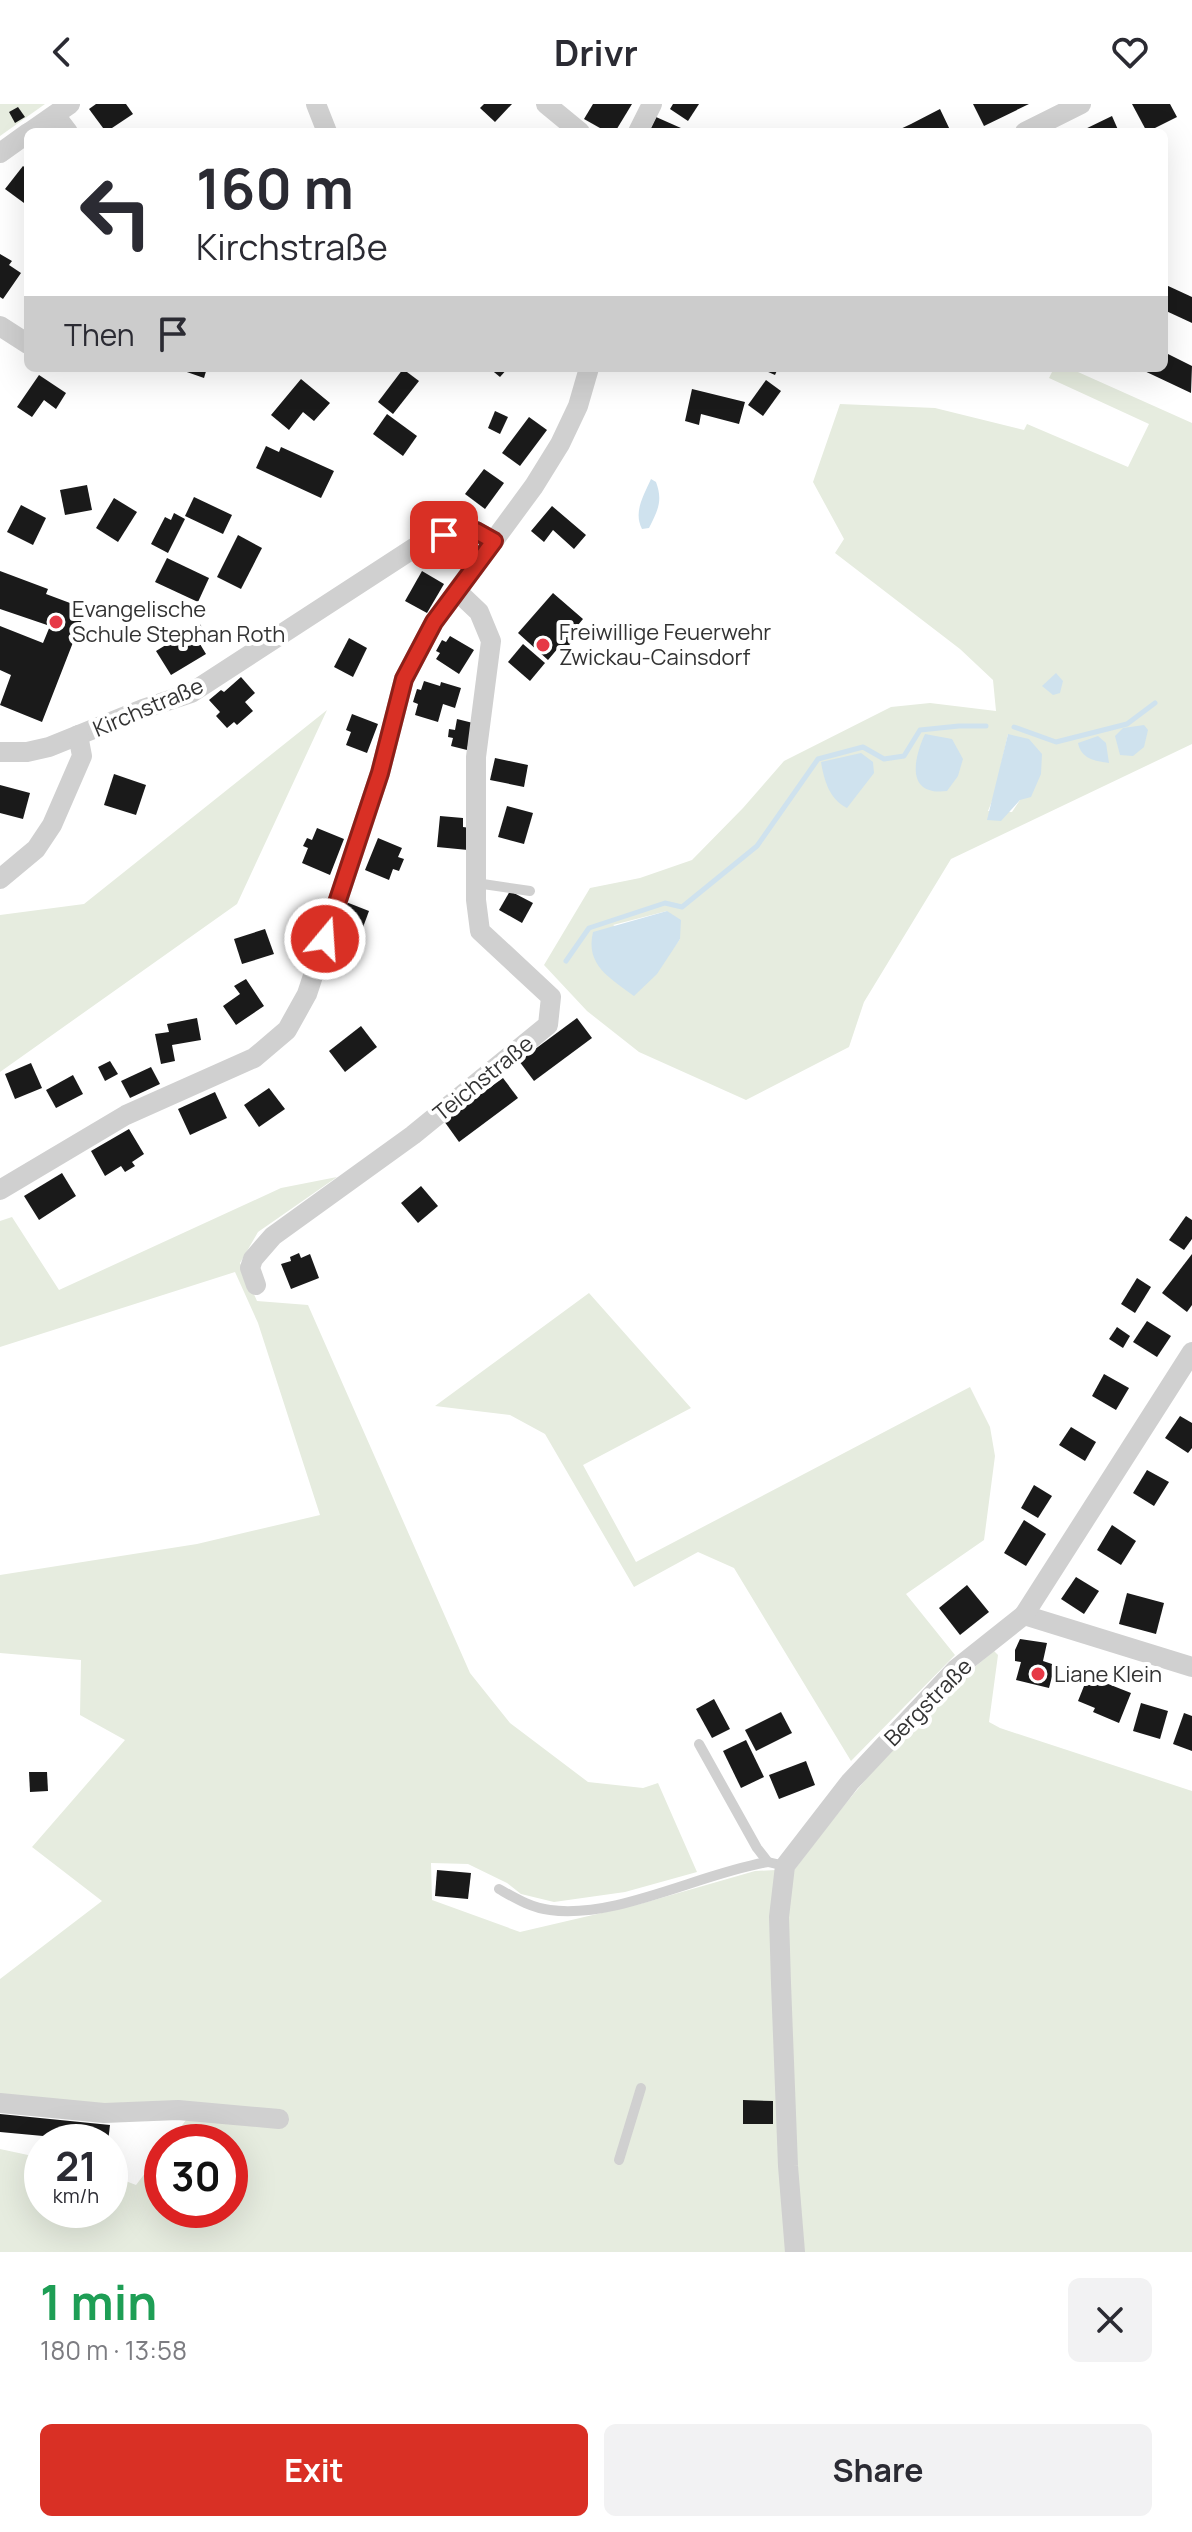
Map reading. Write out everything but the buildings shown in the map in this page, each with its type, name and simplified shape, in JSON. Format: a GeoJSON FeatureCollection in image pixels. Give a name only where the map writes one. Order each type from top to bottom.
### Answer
{"type":"FeatureCollection","features":[{"type":"Feature","properties":{"kind":"street"},"geometry":{"type":"LineString","coordinates":[[316,104],[325,128]]}},
{"type":"Feature","properties":{"kind":"street"},"geometry":{"type":"LineString","coordinates":[[546,104],[575,128]]}},
{"type":"Feature","properties":{"kind":"street"},"geometry":{"type":"LineString","coordinates":[[640,128],[652,104]]}},
{"type":"Feature","properties":{"kind":"street"},"geometry":{"type":"LineString","coordinates":[[1033,128],[1081,104]]}},
{"type":"Feature","properties":{"kind":"street"},"geometry":{"type":"LineString","coordinates":[[36,128],[62,109]]}},
{"type":"Feature","properties":{"kind":"street"},"geometry":{"type":"LineString","coordinates":[[0,153],[24,136]]}},
{"type":"Feature","properties":{"kind":"street"},"geometry":{"type":"LineString","coordinates":[[0,326],[24,341]]}},
{"type":"Feature","properties":{"kind":"street"},"geometry":{"type":"LineString","coordinates":[[0,1190],[126,1115],[254,1058],[287,1030],[307,994],[380,773],[404,679],[434,622],[560,444],[578,406],[588,372]]}},
{"type":"Feature","properties":{"kind":"street","name":"Kirchstraße"},"geometry":{"type":"LineString","coordinates":[[0,752],[27,752],[191,693],[414,548],[444,535],[476,531],[494,541]]}},
{"type":"Feature","properties":{"kind":"street","name":"Teichstraße"},"geometry":{"type":"LineString","coordinates":[[256,1285],[250,1268],[253,1259],[273,1236],[413,1135],[548,1025],[551,997],[480,931],[476,883],[476,757],[491,641],[479,612],[458,592]]}},
{"type":"Feature","properties":{"kind":"street"},"geometry":{"type":"LineString","coordinates":[[0,879],[36,849],[52,825],[82,756],[78,735]]}},
{"type":"Feature","properties":{"kind":"street","name":"Bergstraße"},"geometry":{"type":"LineString","coordinates":[[776,1864],[956,1669],[1024,1615],[1192,1352]]}},
{"type":"Feature","properties":{"kind":"street"},"geometry":{"type":"LineString","coordinates":[[1024,1615],[1192,1667]]}},
{"type":"Feature","properties":{"kind":"street"},"geometry":{"type":"LineString","coordinates":[[776,1864],[784,2089],[795,2252]]}},
{"type":"Feature","properties":{"kind":"street"},"geometry":{"type":"LineString","coordinates":[[0,2103],[104,2113],[178,2110],[279,2119]]}},
{"type":"Feature","properties":{"kind":"lane"},"geometry":{"type":"LineString","coordinates":[[476,883],[530,891]]}},
{"type":"Feature","properties":{"kind":"lane"},"geometry":{"type":"LineString","coordinates":[[699,1744],[757,1848],[776,1864]]}},
{"type":"Feature","properties":{"kind":"lane"},"geometry":{"type":"LineString","coordinates":[[499,1889],[527,1905],[552,1911],[584,1910],[620,1903],[745,1866],[776,1864]]}},
{"type":"Feature","properties":{"kind":"lane"},"geometry":{"type":"LineString","coordinates":[[619,2160],[641,2088]]}},
{"type":"Feature","properties":{"kind":"shaded area"},"geometry":{"type":"Polygon","coordinates":[[[0,104],[45,104],[0,136],[0,104]]]}},
{"type":"Feature","properties":{"kind":"shaded area"},"geometry":{"type":"Polygon","coordinates":[[[1052,372],[1078,372],[1192,423],[1192,744],[951,859],[864,1002],[849,1047],[746,1100],[639,1052],[587,1011],[544,965],[590,888],[640,878],[692,860],[784,761],[891,707],[930,703],[996,711],[993,680],[960,649],[835,553],[844,539],[813,482],[840,404],[935,408],[1024,430],[1027,424],[1128,467],[1149,424],[1049,378],[1052,372]],[[1008,734],[988,811],[1012,812],[1020,800],[1008,734]],[[667,911],[613,925],[668,955],[680,939],[667,911]]]}},
{"type":"Feature","properties":{"kind":"shaded area"},"geometry":{"type":"Polygon","coordinates":[[[327,710],[237,904],[0,1072],[0,915],[84,904],[327,710]]]}},
{"type":"Feature","properties":{"kind":"shaded area"},"geometry":{"type":"Polygon","coordinates":[[[337,1177],[258,1232],[240,1263],[257,1301],[308,1305],[470,1673],[510,1723],[588,1782],[643,1788],[658,1783],[697,1872],[625,1892],[554,1902],[521,1894],[507,1883],[468,1864],[431,1863],[432,1900],[520,1932],[640,1904],[755,1871],[795,1869],[840,1810],[913,1726],[994,1651],[998,1655],[989,1722],[1192,1791],[1192,2252],[0,2252],[0,2149],[24,2154],[24,2228],[128,2228],[128,2182],[136,2185],[144,2175],[144,2228],[248,2228],[248,2124],[183,2124],[197,2106],[178,2110],[0,2095],[0,1979],[102,1901],[32,1847],[125,1740],[80,1715],[81,1660],[0,1653],[0,1575],[197,1544],[320,1515],[258,1323],[235,1272],[0,1347],[0,1221],[12,1217],[59,1290],[281,1188],[337,1177]]]}},
{"type":"Feature","properties":{"kind":"shaded area"},"geometry":{"type":"Polygon","coordinates":[[[589,1293],[691,1408],[583,1465],[636,1562],[970,1387],[990,1427],[995,1456],[984,1540],[906,1594],[955,1655],[851,1761],[734,1568],[698,1552],[634,1587],[545,1434],[510,1415],[435,1406],[589,1293]]]}},
{"type":"Feature","properties":{"kind":"water"},"geometry":{"type":"Polygon","coordinates":[[[651,479],[658,489],[658,505],[649,528],[642,529],[639,510],[651,479]]]}},
{"type":"Feature","properties":{"kind":"water"},"geometry":{"type":"Polygon","coordinates":[[[1056,673],[1063,681],[1060,693],[1053,695],[1042,686],[1056,673]]]}},
{"type":"Feature","properties":{"kind":"water"},"geometry":{"type":"Polygon","coordinates":[[[1144,725],[1148,730],[1144,747],[1133,756],[1120,755],[1115,736],[1123,728],[1144,725]]]}},
{"type":"Feature","properties":{"kind":"water"},"geometry":{"type":"Polygon","coordinates":[[[925,734],[952,739],[963,759],[958,776],[947,791],[934,791],[919,782],[916,765],[925,734]]]}},
{"type":"Feature","properties":{"kind":"water"},"geometry":{"type":"Polygon","coordinates":[[[1008,734],[1029,739],[1042,754],[1041,774],[1031,797],[1020,800],[1001,821],[987,820],[1008,734]]]}},
{"type":"Feature","properties":{"kind":"water"},"geometry":{"type":"Polygon","coordinates":[[[1098,736],[1106,743],[1109,763],[1082,753],[1078,743],[1098,736]]]}},
{"type":"Feature","properties":{"kind":"water"},"geometry":{"type":"Polygon","coordinates":[[[861,753],[873,762],[874,773],[847,808],[832,794],[821,762],[861,753]]]}},
{"type":"Feature","properties":{"kind":"water"},"geometry":{"type":"Polygon","coordinates":[[[667,911],[681,920],[680,939],[657,974],[634,996],[608,977],[596,962],[591,943],[593,932],[667,911]]]}},
{"type":"Feature","properties":{"kind":"waterway"},"geometry":{"type":"LineString","coordinates":[[1014,727],[1056,742],[1127,724],[1155,703]]}},
{"type":"Feature","properties":{"kind":"waterway"},"geometry":{"type":"LineString","coordinates":[[566,961],[589,928],[665,903],[682,907],[757,846],[818,759],[863,747],[884,759],[904,756],[920,730],[986,726]]}},
{"type":"Feature","properties":{"kind":"place","name":"Evangelische Schule Stephan Roth"},"geometry":{"type":"Point","coordinates":[56,622]}},
{"type":"Feature","properties":{"kind":"place","name":"Freiwillige Feuerwehr Zwickau-Cainsdorf"},"geometry":{"type":"Point","coordinates":[543,645]}},
{"type":"Feature","properties":{"kind":"place","name":"Liane Klein"},"geometry":{"type":"Point","coordinates":[1038,1674]}},
{"type":"Feature","properties":{"kind":"route"},"geometry":{"type":"LineString","coordinates":[[325,939],[380,773],[404,679],[434,622],[494,541],[476,531],[444,535]]}}]}
